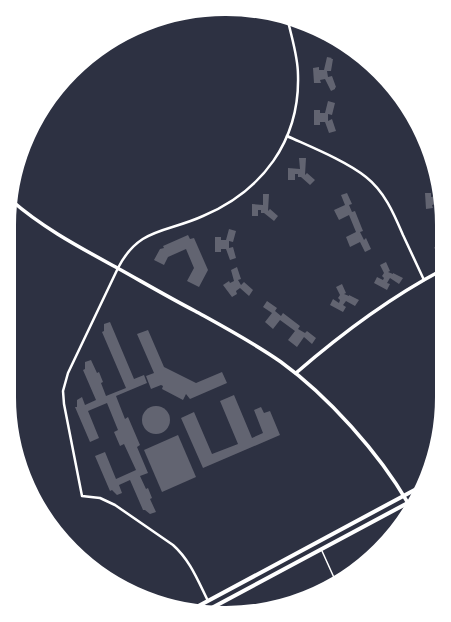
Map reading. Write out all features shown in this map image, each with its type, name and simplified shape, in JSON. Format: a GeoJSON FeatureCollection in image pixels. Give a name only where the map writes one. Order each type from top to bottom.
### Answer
{"type":"FeatureCollection","features":[{"type":"Feature","properties":{"kind":"main road"},"geometry":{"type":"LineString","coordinates":[[200,605],[414,491]]}},
{"type":"Feature","properties":{"kind":"main road"},"geometry":{"type":"LineString","coordinates":[[217,607],[407,504]]}},
{"type":"Feature","properties":{"kind":"street"},"geometry":{"type":"LineString","coordinates":[[208,601],[189,564],[173,545],[115,505],[100,498],[82,496],[64,404],[63,391],[68,373],[118,268],[129,251],[144,237],[156,231],[186,223],[235,200],[262,176],[274,161],[287,136],[295,111],[298,93],[296,56],[289,25]]}},
{"type":"Feature","properties":{"kind":"street"},"geometry":{"type":"LineString","coordinates":[[287,136],[354,168],[377,187],[386,199],[424,280]]}},
{"type":"Feature","properties":{"kind":"street"},"geometry":{"type":"LineString","coordinates":[[16,204],[80,248],[267,352],[296,374],[311,386],[355,431],[408,502]]}},
{"type":"Feature","properties":{"kind":"street"},"geometry":{"type":"LineString","coordinates":[[296,374],[353,326],[394,298],[436,273]]}},
{"type":"Feature","properties":{"kind":"lane"},"geometry":{"type":"LineString","coordinates":[[321,550],[334,577]]}},
{"type":"Feature","properties":{"kind":"building"},"geometry":{"type":"Polygon","coordinates":[[[327,57],[333,59],[331,71],[327,71],[328,77],[332,76],[336,87],[331,91],[325,79],[320,80],[321,83],[314,83],[313,68],[319,67],[319,70],[324,70],[327,57]]]}},
{"type":"Feature","properties":{"kind":"building"},"geometry":{"type":"Polygon","coordinates":[[[328,101],[335,103],[332,115],[328,114],[328,121],[332,119],[336,131],[329,133],[325,122],[320,122],[320,125],[314,125],[314,110],[320,110],[320,113],[325,113],[328,101]]]}},
{"type":"Feature","properties":{"kind":"building"},"geometry":{"type":"Polygon","coordinates":[[[299,158],[306,158],[305,175],[307,173],[315,180],[310,185],[301,177],[298,177],[298,174],[295,174],[295,180],[288,180],[288,168],[300,169],[299,158]]]}},
{"type":"Feature","properties":{"kind":"building"},"geometry":{"type":"Polygon","coordinates":[[[347,193],[352,204],[349,205],[352,212],[355,211],[363,231],[360,232],[364,240],[366,238],[371,249],[365,252],[360,242],[350,247],[346,237],[356,232],[349,215],[339,220],[334,210],[345,205],[341,195],[347,193]]]}},
{"type":"Feature","properties":{"kind":"building"},"geometry":{"type":"Polygon","coordinates":[[[425,193],[431,193],[431,197],[434,196],[435,204],[432,205],[433,208],[426,209],[425,193]]]}},
{"type":"Feature","properties":{"kind":"building"},"geometry":{"type":"Polygon","coordinates":[[[263,194],[269,194],[268,211],[270,209],[278,216],[274,221],[264,213],[261,213],[261,210],[258,210],[258,216],[252,216],[252,204],[263,205],[263,194]]]}},
{"type":"Feature","properties":{"kind":"building"},"geometry":{"type":"Polygon","coordinates":[[[229,229],[236,231],[233,242],[229,241],[229,248],[233,247],[236,258],[230,260],[226,249],[221,249],[221,252],[215,252],[215,237],[221,237],[221,240],[226,240],[229,229]]]}},
{"type":"Feature","properties":{"kind":"building"},"geometry":{"type":"Polygon","coordinates":[[[188,235],[190,239],[194,238],[208,270],[199,287],[187,281],[194,268],[186,249],[168,257],[164,265],[154,260],[160,249],[164,248],[163,246],[188,235]]]}},
{"type":"Feature","properties":{"kind":"building"},"geometry":{"type":"Polygon","coordinates":[[[386,262],[390,271],[388,272],[403,278],[399,284],[390,278],[387,283],[390,284],[387,290],[374,283],[377,277],[383,280],[384,278],[382,276],[384,273],[380,265],[386,262]]]}},
{"type":"Feature","properties":{"kind":"building"},"geometry":{"type":"Polygon","coordinates":[[[237,267],[241,279],[238,280],[241,285],[244,282],[253,290],[249,296],[240,288],[236,291],[237,294],[232,297],[223,285],[229,281],[230,283],[234,281],[231,270],[237,267]]]}},
{"type":"Feature","properties":{"kind":"building"},"geometry":{"type":"Polygon","coordinates":[[[342,284],[346,293],[344,294],[359,300],[355,306],[346,301],[343,305],[346,307],[343,312],[330,305],[333,299],[339,303],[340,300],[338,298],[340,295],[336,287],[342,284]]]}},
{"type":"Feature","properties":{"kind":"building"},"geometry":{"type":"Polygon","coordinates":[[[267,301],[277,308],[275,311],[281,316],[283,313],[300,326],[298,329],[305,333],[307,331],[316,338],[312,344],[304,337],[297,347],[288,340],[295,331],[280,320],[273,329],[265,322],[272,313],[263,307],[267,301]]]}},
{"type":"Feature","properties":{"kind":"building"},"geometry":{"type":"Polygon","coordinates":[[[110,322],[134,379],[144,375],[147,383],[116,396],[125,419],[128,417],[140,445],[137,447],[148,473],[140,476],[146,489],[148,488],[152,498],[150,499],[156,512],[150,514],[143,510],[130,480],[119,485],[122,493],[117,495],[112,490],[110,491],[95,456],[105,452],[116,479],[136,470],[124,444],[120,446],[114,432],[118,430],[107,403],[88,411],[99,438],[90,442],[75,407],[77,407],[77,400],[82,397],[85,405],[96,400],[83,370],[85,369],[85,362],[91,360],[97,373],[99,372],[106,396],[126,388],[102,332],[104,331],[104,324],[110,322]]]}},
{"type":"Feature","properties":{"kind":"building"},"geometry":{"type":"Polygon","coordinates":[[[148,330],[164,367],[196,383],[222,372],[227,383],[190,399],[186,394],[183,400],[162,389],[163,386],[161,385],[151,389],[146,376],[154,373],[137,334],[148,330]]]}},
{"type":"Feature","properties":{"kind":"building"},"geometry":{"type":"Polygon","coordinates":[[[234,395],[252,438],[263,433],[254,410],[261,407],[264,413],[270,411],[280,435],[203,468],[181,418],[194,412],[212,454],[238,444],[220,401],[234,395]]]}},
{"type":"Feature","properties":{"kind":"building"},"geometry":{"type":"Polygon","coordinates":[[[156,406],[162,407],[166,410],[169,414],[169,426],[166,430],[162,433],[156,434],[150,433],[146,430],[143,426],[142,420],[143,414],[146,410],[150,407],[156,406]]]}},
{"type":"Feature","properties":{"kind":"building"},"geometry":{"type":"Polygon","coordinates":[[[178,435],[196,477],[162,492],[144,450],[178,435]]]}}]}
